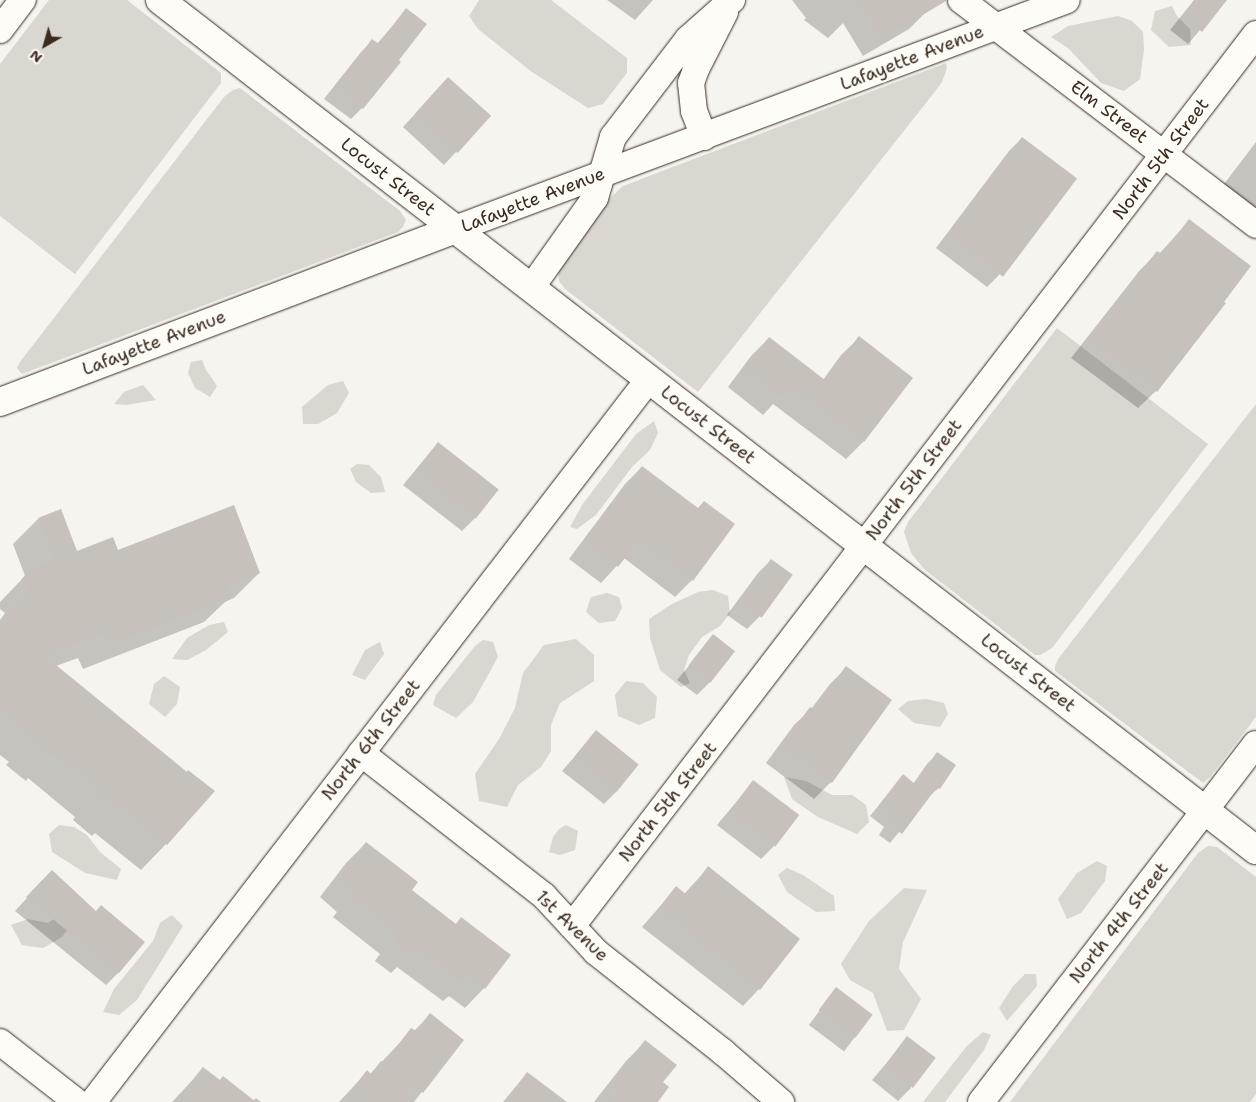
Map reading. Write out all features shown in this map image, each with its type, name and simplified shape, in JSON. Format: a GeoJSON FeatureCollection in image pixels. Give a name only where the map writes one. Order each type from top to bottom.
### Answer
{"type":"FeatureCollection","features":[{"type":"Feature","properties":{"kind":"street"},"geometry":{"type":"LineString","coordinates":[[0,30],[23,0]]}},
{"type":"Feature","properties":{"kind":"street","name":"Locust Street"},"geometry":{"type":"LineString","coordinates":[[160,0],[1256,850]]}},
{"type":"Feature","properties":{"kind":"street","name":"Elm Street"},"geometry":{"type":"LineString","coordinates":[[961,0],[1256,225]]}},
{"type":"Feature","properties":{"kind":"street","name":"Lafayette Avenue"},"geometry":{"type":"LineString","coordinates":[[0,402],[1067,0]]}},
{"type":"Feature","properties":{"kind":"street"},"geometry":{"type":"LineString","coordinates":[[704,136],[694,111],[691,83],[730,2]]}},
{"type":"Feature","properties":{"kind":"street"},"geometry":{"type":"LineString","coordinates":[[532,288],[595,198],[613,137],[688,39],[730,2]]}},
{"type":"Feature","properties":{"kind":"street","name":"North 5th Street"},"geometry":{"type":"LineString","coordinates":[[572,926],[1256,34]]}},
{"type":"Feature","properties":{"kind":"street","name":"North 6th Street"},"geometry":{"type":"LineString","coordinates":[[93,1102],[649,379]]}},
{"type":"Feature","properties":{"kind":"street","name":"North 4th Street"},"geometry":{"type":"LineString","coordinates":[[981,1102],[1256,744]]}},
{"type":"Feature","properties":{"kind":"street","name":"1st Avenue"},"geometry":{"type":"LineString","coordinates":[[361,753],[544,896],[596,952],[724,1052],[781,1102]]}},
{"type":"Feature","properties":{"kind":"street"},"geometry":{"type":"LineString","coordinates":[[0,1042],[77,1102]]}},
{"type":"Feature","properties":{"kind":"shaded area"},"geometry":{"type":"Polygon","coordinates":[[[49,0],[127,0],[221,73],[221,83],[75,274],[0,216],[0,64],[49,0]]]}},
{"type":"Feature","properties":{"kind":"shaded area"},"geometry":{"type":"Polygon","coordinates":[[[479,0],[551,0],[627,58],[627,73],[603,104],[588,108],[532,72],[478,29],[469,16],[479,0]]]}},
{"type":"Feature","properties":{"kind":"shaded area"},"geometry":{"type":"Polygon","coordinates":[[[1172,6],[1177,16],[1190,29],[1191,45],[1169,47],[1151,30],[1155,11],[1172,6]]]}},
{"type":"Feature","properties":{"kind":"shaded area"},"geometry":{"type":"Polygon","coordinates":[[[1118,16],[1132,21],[1143,32],[1144,50],[1140,79],[1124,91],[1101,83],[1068,48],[1051,37],[1068,26],[1118,16]]]}},
{"type":"Feature","properties":{"kind":"shaded area"},"geometry":{"type":"Polygon","coordinates":[[[946,63],[947,68],[942,82],[933,94],[698,392],[565,289],[559,281],[558,272],[562,263],[612,196],[623,186],[946,63]]]}},
{"type":"Feature","properties":{"kind":"shaded area"},"geometry":{"type":"Polygon","coordinates":[[[240,88],[400,211],[406,220],[403,227],[398,232],[22,374],[17,368],[20,362],[224,97],[233,90],[240,88]]]}},
{"type":"Feature","properties":{"kind":"shaded area"},"geometry":{"type":"Polygon","coordinates":[[[1057,328],[1208,444],[1052,648],[1040,655],[1035,655],[925,570],[911,553],[904,532],[908,522],[1057,328]]]}},
{"type":"Feature","properties":{"kind":"shaded area"},"geometry":{"type":"Polygon","coordinates":[[[202,360],[206,370],[217,386],[210,397],[195,388],[188,373],[191,362],[202,360]]]}},
{"type":"Feature","properties":{"kind":"shaded area"},"geometry":{"type":"Polygon","coordinates":[[[343,381],[349,393],[337,413],[318,424],[303,424],[302,407],[328,385],[343,381]]]}},
{"type":"Feature","properties":{"kind":"shaded area"},"geometry":{"type":"Polygon","coordinates":[[[143,385],[156,400],[126,405],[114,404],[124,392],[143,385]]]}},
{"type":"Feature","properties":{"kind":"shaded area"},"geometry":{"type":"Polygon","coordinates":[[[1256,404],[1256,717],[1211,776],[1203,783],[1055,671],[1055,666],[1058,659],[1256,404]]]}},
{"type":"Feature","properties":{"kind":"shaded area"},"geometry":{"type":"Polygon","coordinates":[[[654,421],[658,433],[650,450],[632,467],[596,515],[577,529],[570,527],[582,505],[636,434],[654,421]]]}},
{"type":"Feature","properties":{"kind":"shaded area"},"geometry":{"type":"Polygon","coordinates":[[[357,464],[369,465],[381,477],[385,492],[371,493],[356,482],[350,469],[357,464]]]}},
{"type":"Feature","properties":{"kind":"shaded area"},"geometry":{"type":"Polygon","coordinates":[[[713,590],[728,596],[730,613],[720,626],[702,637],[689,655],[684,670],[690,683],[681,687],[660,670],[650,638],[649,619],[672,604],[698,592],[713,590]]]}},
{"type":"Feature","properties":{"kind":"shaded area"},"geometry":{"type":"Polygon","coordinates":[[[607,593],[619,597],[622,608],[615,621],[599,623],[586,612],[591,597],[607,593]]]}},
{"type":"Feature","properties":{"kind":"shaded area"},"geometry":{"type":"Polygon","coordinates":[[[224,622],[228,632],[206,650],[187,660],[172,659],[187,638],[209,625],[224,622]]]}},
{"type":"Feature","properties":{"kind":"shaded area"},"geometry":{"type":"Polygon","coordinates":[[[576,639],[594,655],[594,681],[560,703],[551,725],[551,751],[541,767],[518,785],[507,807],[479,801],[475,774],[499,739],[515,708],[523,673],[544,645],[576,639]]]}},
{"type":"Feature","properties":{"kind":"shaded area"},"geometry":{"type":"Polygon","coordinates":[[[483,640],[493,642],[498,657],[473,702],[456,718],[433,705],[436,695],[475,646],[483,640]]]}},
{"type":"Feature","properties":{"kind":"shaded area"},"geometry":{"type":"Polygon","coordinates":[[[380,642],[384,654],[365,680],[352,675],[365,650],[380,642]]]}},
{"type":"Feature","properties":{"kind":"shaded area"},"geometry":{"type":"Polygon","coordinates":[[[164,676],[180,687],[177,704],[165,717],[149,704],[154,684],[164,676]]]}},
{"type":"Feature","properties":{"kind":"shaded area"},"geometry":{"type":"Polygon","coordinates":[[[626,681],[643,683],[657,697],[655,718],[639,725],[618,716],[615,695],[626,681]]]}},
{"type":"Feature","properties":{"kind":"shaded area"},"geometry":{"type":"Polygon","coordinates":[[[926,699],[944,703],[948,714],[940,727],[914,723],[898,709],[908,701],[926,699]]]}},
{"type":"Feature","properties":{"kind":"shaded area"},"geometry":{"type":"Polygon","coordinates":[[[784,777],[806,781],[832,795],[852,795],[866,805],[869,822],[857,834],[818,817],[792,799],[784,777]]]}},
{"type":"Feature","properties":{"kind":"shaded area"},"geometry":{"type":"Polygon","coordinates":[[[59,825],[74,827],[87,835],[100,852],[121,869],[117,880],[85,873],[52,852],[49,834],[59,825]]]}},
{"type":"Feature","properties":{"kind":"shaded area"},"geometry":{"type":"Polygon","coordinates":[[[566,825],[578,831],[575,850],[560,855],[549,852],[553,837],[559,829],[566,825]]]}},
{"type":"Feature","properties":{"kind":"shaded area"},"geometry":{"type":"Polygon","coordinates":[[[1208,846],[1217,847],[1256,877],[1256,1094],[1250,1102],[1010,1102],[1198,853],[1208,846]]]}},
{"type":"Feature","properties":{"kind":"shaded area"},"geometry":{"type":"Polygon","coordinates":[[[1097,861],[1107,866],[1105,881],[1081,913],[1067,919],[1058,899],[1077,873],[1097,861]]]}},
{"type":"Feature","properties":{"kind":"shaded area"},"geometry":{"type":"Polygon","coordinates":[[[787,868],[803,875],[834,896],[835,911],[816,912],[787,892],[778,875],[787,868]]]}},
{"type":"Feature","properties":{"kind":"shaded area"},"geometry":{"type":"Polygon","coordinates":[[[904,888],[927,890],[903,942],[899,969],[921,999],[904,1030],[887,1031],[873,993],[850,980],[841,964],[869,921],[904,888]]]}},
{"type":"Feature","properties":{"kind":"shaded area"},"geometry":{"type":"Polygon","coordinates":[[[63,912],[76,918],[62,937],[43,948],[22,945],[11,925],[28,919],[48,923],[63,912]]]}},
{"type":"Feature","properties":{"kind":"shaded area"},"geometry":{"type":"Polygon","coordinates":[[[172,915],[183,926],[137,1000],[119,1015],[103,1012],[114,989],[153,941],[160,923],[172,915]]]}},
{"type":"Feature","properties":{"kind":"shaded area"},"geometry":{"type":"Polygon","coordinates":[[[1025,974],[1036,974],[1037,986],[1007,1021],[999,1008],[1013,986],[1025,974]]]}},
{"type":"Feature","properties":{"kind":"shaded area"},"geometry":{"type":"Polygon","coordinates":[[[983,1032],[991,1035],[984,1050],[945,1102],[923,1102],[966,1047],[983,1032]]]}},
{"type":"Feature","properties":{"kind":"building"},"geometry":{"type":"Polygon","coordinates":[[[857,0],[946,0],[946,1],[881,40],[857,0]]]}},
{"type":"Feature","properties":{"kind":"building"},"geometry":{"type":"Polygon","coordinates":[[[1195,0],[1227,0],[1202,32],[1182,17],[1195,0]]]}},
{"type":"Feature","properties":{"kind":"building"},"geometry":{"type":"Polygon","coordinates":[[[406,8],[427,24],[399,60],[401,62],[363,109],[335,87],[372,39],[379,44],[406,8]]]}},
{"type":"Feature","properties":{"kind":"building"},"geometry":{"type":"Polygon","coordinates":[[[448,77],[491,116],[458,153],[415,114],[448,77]]]}},
{"type":"Feature","properties":{"kind":"building"},"geometry":{"type":"Polygon","coordinates":[[[1022,137],[1077,179],[1003,277],[948,235],[1022,137]]]}},
{"type":"Feature","properties":{"kind":"building"},"geometry":{"type":"Polygon","coordinates":[[[1189,219],[1251,266],[1224,302],[1226,303],[1157,392],[1087,340],[1157,251],[1162,254],[1189,219]]]}},
{"type":"Feature","properties":{"kind":"building"},"geometry":{"type":"Polygon","coordinates":[[[859,336],[913,378],[864,442],[790,386],[782,398],[744,369],[769,337],[825,380],[859,336]]]}},
{"type":"Feature","properties":{"kind":"building"},"geometry":{"type":"Polygon","coordinates":[[[438,442],[499,489],[476,519],[415,471],[438,442]]]}},
{"type":"Feature","properties":{"kind":"building"},"geometry":{"type":"Polygon","coordinates":[[[642,466],[698,508],[704,501],[735,524],[693,581],[639,540],[618,567],[585,541],[642,466]]]}},
{"type":"Feature","properties":{"kind":"building"},"geometry":{"type":"Polygon","coordinates":[[[234,505],[260,573],[227,586],[231,598],[108,645],[104,633],[45,656],[187,772],[188,770],[215,791],[167,845],[121,808],[118,812],[97,794],[100,791],[54,754],[52,757],[30,739],[33,736],[0,709],[0,623],[30,587],[21,580],[31,568],[54,560],[38,518],[61,509],[77,551],[113,537],[118,550],[234,505]]]}},
{"type":"Feature","properties":{"kind":"building"},"geometry":{"type":"Polygon","coordinates":[[[771,559],[793,575],[762,618],[740,602],[771,559]]]}},
{"type":"Feature","properties":{"kind":"building"},"geometry":{"type":"Polygon","coordinates":[[[713,634],[735,651],[710,683],[688,666],[713,634]]]}},
{"type":"Feature","properties":{"kind":"building"},"geometry":{"type":"Polygon","coordinates":[[[846,666],[892,700],[832,783],[781,746],[810,707],[814,709],[846,666]]]}},
{"type":"Feature","properties":{"kind":"building"},"geometry":{"type":"Polygon","coordinates":[[[596,730],[639,765],[617,792],[574,757],[596,730]]]}},
{"type":"Feature","properties":{"kind":"building"},"geometry":{"type":"Polygon","coordinates":[[[937,752],[956,765],[940,789],[937,787],[902,834],[889,824],[894,816],[879,805],[903,774],[915,784],[937,752]]]}},
{"type":"Feature","properties":{"kind":"building"},"geometry":{"type":"Polygon","coordinates":[[[753,780],[799,815],[775,847],[729,812],[753,780]]]}},
{"type":"Feature","properties":{"kind":"building"},"geometry":{"type":"Polygon","coordinates":[[[366,842],[418,882],[412,890],[456,924],[461,917],[511,955],[485,989],[469,976],[464,983],[416,948],[411,954],[394,941],[399,934],[352,897],[356,892],[338,878],[366,842]]]}},
{"type":"Feature","properties":{"kind":"building"},"geometry":{"type":"Polygon","coordinates":[[[708,866],[800,939],[760,990],[658,909],[676,886],[687,895],[708,866]]]}},
{"type":"Feature","properties":{"kind":"building"},"geometry":{"type":"Polygon","coordinates":[[[52,870],[96,911],[101,905],[145,942],[119,973],[26,897],[52,870]]]}},
{"type":"Feature","properties":{"kind":"building"},"geometry":{"type":"Polygon","coordinates":[[[836,987],[873,1015],[855,1038],[819,1010],[836,987]]]}},
{"type":"Feature","properties":{"kind":"building"},"geometry":{"type":"Polygon","coordinates":[[[430,1013],[464,1040],[423,1093],[415,1086],[403,1102],[348,1102],[358,1090],[354,1087],[367,1070],[371,1074],[381,1061],[384,1063],[411,1028],[416,1031],[430,1013]]]}},
{"type":"Feature","properties":{"kind":"building"},"geometry":{"type":"Polygon","coordinates":[[[907,1036],[936,1058],[913,1088],[884,1066],[907,1036]]]}},
{"type":"Feature","properties":{"kind":"building"},"geometry":{"type":"Polygon","coordinates":[[[645,1040],[677,1065],[663,1082],[669,1087],[658,1102],[609,1102],[617,1091],[610,1086],[645,1040]]]}},
{"type":"Feature","properties":{"kind":"building"},"geometry":{"type":"Polygon","coordinates":[[[203,1067],[220,1080],[223,1076],[256,1102],[175,1102],[203,1067]]]}},
{"type":"Feature","properties":{"kind":"building"},"geometry":{"type":"Polygon","coordinates":[[[527,1072],[567,1102],[505,1102],[527,1072]]]}}]}
